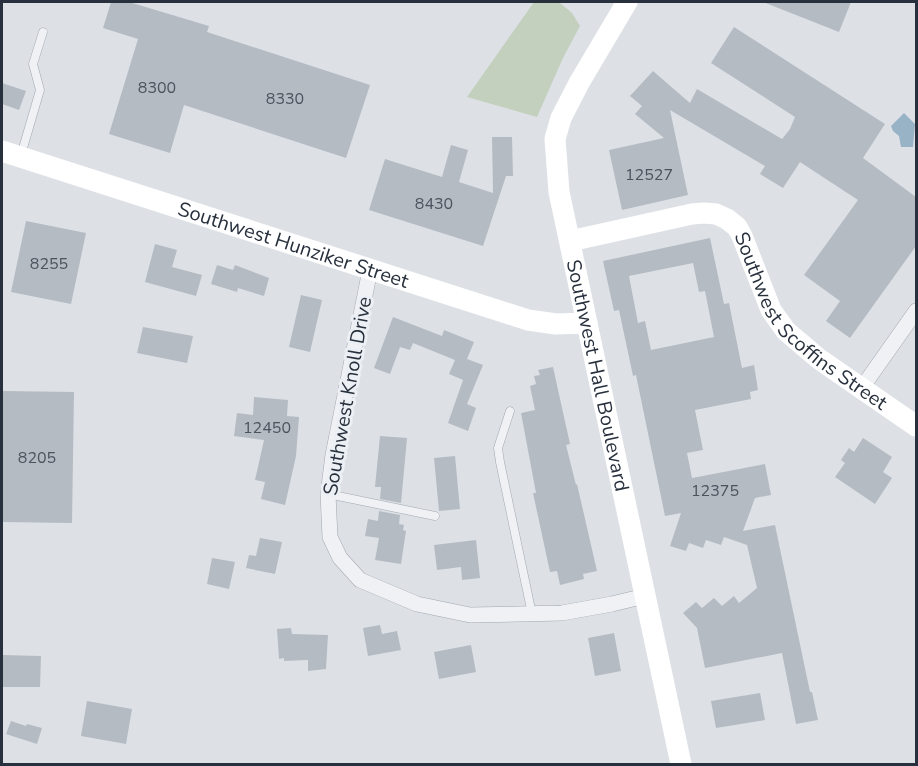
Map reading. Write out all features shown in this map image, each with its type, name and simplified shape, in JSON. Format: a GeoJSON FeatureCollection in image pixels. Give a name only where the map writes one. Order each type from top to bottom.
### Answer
{"type":"FeatureCollection","features":[{"type":"Feature","properties":{"kind":"street","name":"Southwest Hall Boulevard"},"geometry":{"type":"LineString","coordinates":[[627,2],[575,89],[556,131],[555,153],[558,185],[681,765]]}},
{"type":"Feature","properties":{"kind":"street","name":"Southwest Hunziker Street"},"geometry":{"type":"LineString","coordinates":[[11,154],[528,320],[556,324],[587,323]]}},
{"type":"Feature","properties":{"kind":"street","name":"Southwest Scoffins Street"},"geometry":{"type":"LineString","coordinates":[[570,241],[692,214],[716,214],[727,219],[737,227],[742,236],[764,296],[777,322],[801,345],[916,426]]}},
{"type":"Feature","properties":{"kind":"street","name":"Southwest Knoll Drive"},"geometry":{"type":"LineString","coordinates":[[370,270],[333,455],[328,494],[330,537],[340,558],[360,580],[417,604],[470,615],[562,613],[645,596]]}},
{"type":"Feature","properties":{"kind":"street"},"geometry":{"type":"LineString","coordinates":[[861,389],[916,311]]}},
{"type":"Feature","properties":{"kind":"lane"},"geometry":{"type":"LineString","coordinates":[[11,154],[40,90],[33,64],[43,32]]}},
{"type":"Feature","properties":{"kind":"lane"},"geometry":{"type":"LineString","coordinates":[[510,411],[498,448],[532,614]]}},
{"type":"Feature","properties":{"kind":"lane"},"geometry":{"type":"LineString","coordinates":[[328,494],[435,516]]}},
{"type":"Feature","properties":{"kind":"green space"},"geometry":{"type":"Polygon","coordinates":[[[534,2],[559,2],[572,13],[580,26],[537,117],[467,97],[534,2]]]}},
{"type":"Feature","properties":{"kind":"water"},"geometry":{"type":"Polygon","coordinates":[[[904,113],[915,124],[913,147],[901,147],[899,136],[891,126],[904,113]]]}},
{"type":"Feature","properties":{"kind":"building"},"geometry":{"type":"Polygon","coordinates":[[[111,2],[129,2],[209,26],[207,32],[370,85],[346,158],[184,105],[170,153],[109,134],[138,39],[103,28],[111,2]]]}},
{"type":"Feature","properties":{"kind":"building"},"geometry":{"type":"Polygon","coordinates":[[[763,2],[851,2],[839,32],[763,2]]]}},
{"type":"Feature","properties":{"kind":"building"},"geometry":{"type":"Polygon","coordinates":[[[734,27],[885,124],[863,158],[916,197],[916,246],[850,338],[826,321],[840,301],[804,275],[858,200],[800,162],[783,188],[760,174],[765,166],[670,110],[688,195],[622,210],[609,150],[664,138],[635,114],[642,106],[630,96],[653,71],[690,103],[697,89],[782,139],[790,129],[795,117],[711,63],[734,27]]]}},
{"type":"Feature","properties":{"kind":"building"},"geometry":{"type":"Polygon","coordinates":[[[2,83],[26,91],[19,110],[2,104],[2,83]]]}},
{"type":"Feature","properties":{"kind":"building"},"geometry":{"type":"Polygon","coordinates":[[[492,137],[512,137],[513,176],[506,176],[483,246],[369,210],[385,159],[442,177],[451,145],[468,150],[459,182],[493,193],[492,137]]]}},
{"type":"Feature","properties":{"kind":"building"},"geometry":{"type":"Polygon","coordinates":[[[26,221],[86,233],[71,304],[11,292],[26,221]]]}},
{"type":"Feature","properties":{"kind":"building"},"geometry":{"type":"Polygon","coordinates":[[[710,238],[724,304],[729,303],[742,368],[754,365],[758,390],[750,392],[751,399],[695,410],[703,450],[687,453],[692,478],[765,464],[771,495],[755,498],[743,531],[775,525],[818,720],[796,724],[782,653],[705,668],[697,628],[683,613],[696,602],[702,608],[714,598],[722,606],[734,596],[739,603],[757,588],[747,545],[724,537],[721,545],[706,540],[703,548],[689,543],[686,551],[670,546],[681,513],[665,516],[636,375],[633,376],[619,310],[614,311],[603,261],[710,238]],[[693,263],[629,276],[638,323],[645,321],[651,350],[714,337],[705,291],[699,292],[693,263]]]}},
{"type":"Feature","properties":{"kind":"building"},"geometry":{"type":"Polygon","coordinates":[[[155,244],[177,250],[172,267],[202,275],[196,296],[145,282],[155,244]]]}},
{"type":"Feature","properties":{"kind":"building"},"geometry":{"type":"Polygon","coordinates":[[[217,265],[233,270],[235,265],[269,278],[264,296],[238,288],[237,292],[211,284],[217,265]]]}},
{"type":"Feature","properties":{"kind":"building"},"geometry":{"type":"Polygon","coordinates":[[[301,295],[322,300],[310,352],[289,347],[301,295]]]}},
{"type":"Feature","properties":{"kind":"building"},"geometry":{"type":"Polygon","coordinates":[[[393,317],[442,336],[444,330],[474,342],[467,359],[483,365],[467,404],[476,408],[468,431],[448,423],[463,380],[449,374],[455,360],[413,343],[410,350],[400,347],[390,374],[374,368],[393,317]]]}},
{"type":"Feature","properties":{"kind":"building"},"geometry":{"type":"Polygon","coordinates":[[[143,327],[193,336],[187,363],[137,353],[143,327]]]}},
{"type":"Feature","properties":{"kind":"building"},"geometry":{"type":"Polygon","coordinates":[[[553,367],[570,444],[566,445],[597,571],[583,574],[584,579],[560,585],[557,571],[550,572],[533,493],[536,493],[521,413],[535,410],[530,386],[536,384],[534,376],[540,375],[538,370],[553,367]]]}},
{"type":"Feature","properties":{"kind":"building"},"geometry":{"type":"Polygon","coordinates":[[[2,391],[74,392],[72,523],[2,522],[2,391]]]}},
{"type":"Feature","properties":{"kind":"building"},"geometry":{"type":"Polygon","coordinates":[[[254,397],[288,400],[287,416],[299,417],[296,456],[285,505],[261,499],[265,482],[255,480],[264,440],[234,436],[237,413],[253,415],[254,397]]]}},
{"type":"Feature","properties":{"kind":"building"},"geometry":{"type":"Polygon","coordinates":[[[380,436],[407,438],[401,503],[380,499],[381,487],[375,487],[380,436]]]}},
{"type":"Feature","properties":{"kind":"building"},"geometry":{"type":"Polygon","coordinates":[[[863,438],[892,457],[883,472],[892,478],[875,504],[835,477],[845,463],[841,460],[849,448],[854,452],[863,438]]]}},
{"type":"Feature","properties":{"kind":"building"},"geometry":{"type":"Polygon","coordinates":[[[455,456],[460,509],[439,511],[434,458],[455,456]]]}},
{"type":"Feature","properties":{"kind":"building"},"geometry":{"type":"Polygon","coordinates":[[[379,511],[400,515],[399,524],[404,525],[403,530],[406,531],[401,564],[375,560],[379,538],[365,536],[368,519],[378,521],[379,511]]]}},
{"type":"Feature","properties":{"kind":"building"},"geometry":{"type":"Polygon","coordinates":[[[260,538],[282,542],[275,574],[246,568],[249,555],[256,556],[260,538]]]}},
{"type":"Feature","properties":{"kind":"building"},"geometry":{"type":"Polygon","coordinates":[[[476,540],[480,578],[462,580],[461,567],[437,570],[434,545],[476,540]]]}},
{"type":"Feature","properties":{"kind":"building"},"geometry":{"type":"Polygon","coordinates":[[[212,558],[235,562],[229,589],[207,584],[212,558]]]}},
{"type":"Feature","properties":{"kind":"building"},"geometry":{"type":"Polygon","coordinates":[[[380,625],[382,634],[397,631],[401,650],[368,656],[363,628],[380,625]]]}},
{"type":"Feature","properties":{"kind":"building"},"geometry":{"type":"Polygon","coordinates":[[[291,628],[292,634],[328,635],[326,669],[308,671],[308,660],[284,661],[284,658],[279,659],[277,629],[291,628]]]}},
{"type":"Feature","properties":{"kind":"building"},"geometry":{"type":"Polygon","coordinates":[[[614,633],[621,671],[595,676],[588,638],[614,633]]]}},
{"type":"Feature","properties":{"kind":"building"},"geometry":{"type":"Polygon","coordinates":[[[471,645],[476,672],[439,679],[434,652],[471,645]]]}},
{"type":"Feature","properties":{"kind":"building"},"geometry":{"type":"Polygon","coordinates":[[[2,655],[41,656],[40,687],[2,687],[2,655]]]}},
{"type":"Feature","properties":{"kind":"building"},"geometry":{"type":"Polygon","coordinates":[[[760,693],[765,720],[716,728],[711,701],[760,693]]]}},
{"type":"Feature","properties":{"kind":"building"},"geometry":{"type":"Polygon","coordinates":[[[87,701],[132,709],[126,744],[81,736],[87,701]]]}},
{"type":"Feature","properties":{"kind":"building"},"geometry":{"type":"Polygon","coordinates":[[[11,721],[42,728],[37,744],[6,734],[11,721]]]}}]}
